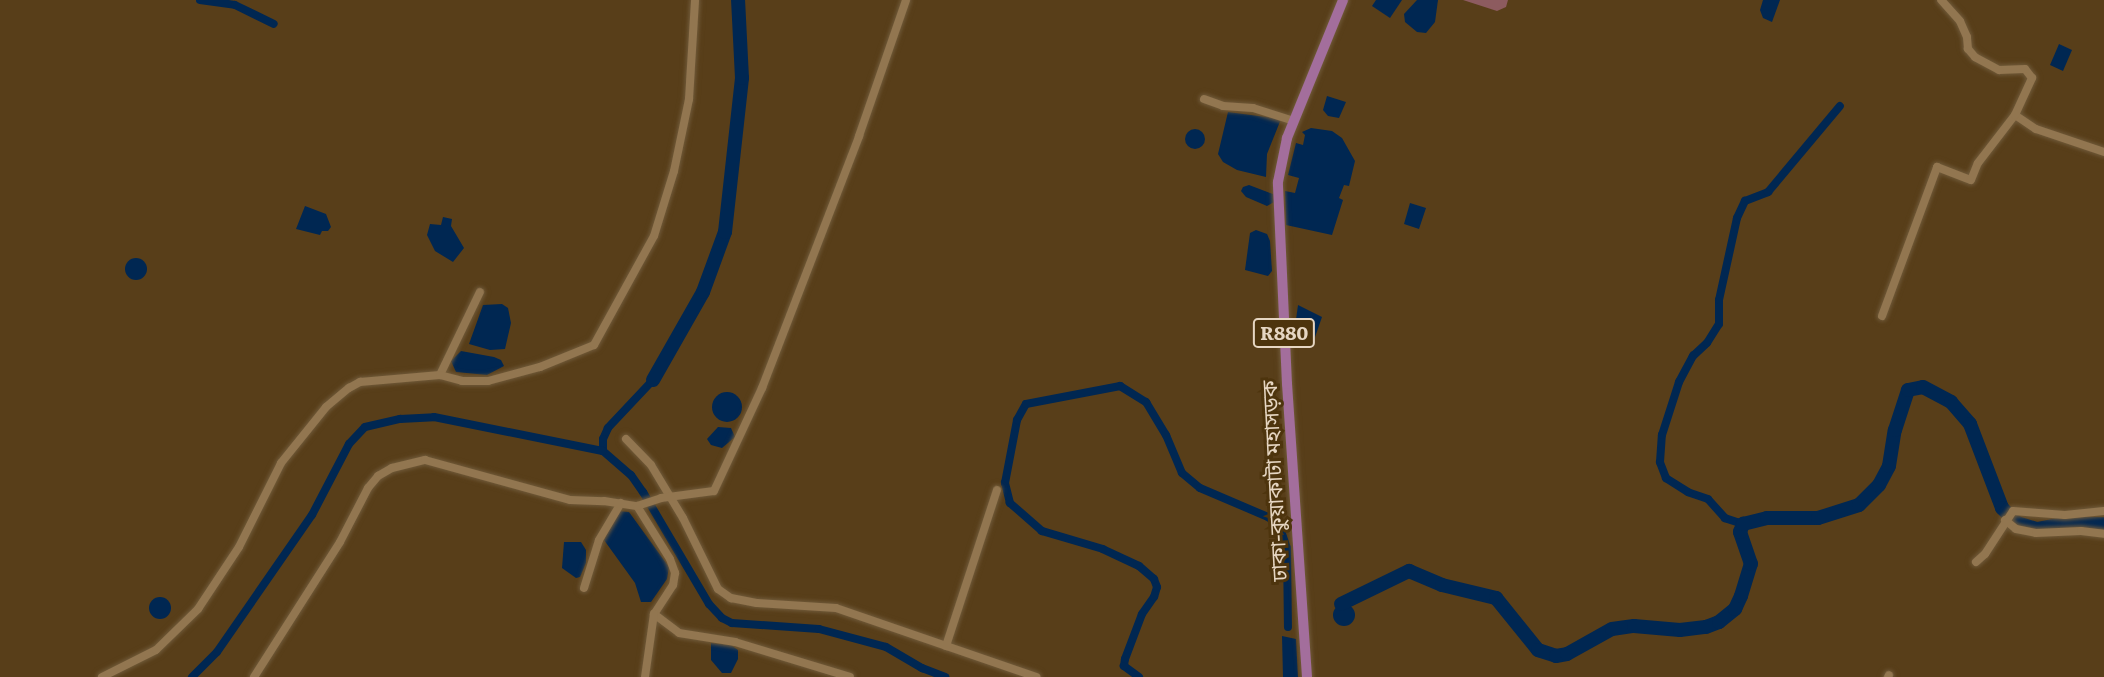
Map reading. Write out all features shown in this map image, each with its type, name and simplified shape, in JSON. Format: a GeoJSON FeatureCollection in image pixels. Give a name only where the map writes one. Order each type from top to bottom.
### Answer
{"type":"FeatureCollection","features":[{"type":"Feature","properties":{"kind":"main road","name":"ঢাকা-কুয়াকাটা মহাসড়ক"},"geometry":{"type":"LineString","coordinates":[[1307,677],[1287,397],[1278,190],[1281,159],[1294,121],[1343,0]]}},
{"type":"Feature","properties":{"kind":"street"},"geometry":{"type":"LineString","coordinates":[[102,677],[156,650],[198,609],[239,547],[281,463],[326,407],[360,382],[440,375],[462,381],[488,381],[540,367],[594,345],[654,236],[674,170],[689,99],[695,0]]}},
{"type":"Feature","properties":{"kind":"street"},"geometry":{"type":"LineString","coordinates":[[254,677],[340,542],[368,488],[386,471],[425,460],[570,500],[637,506],[665,498],[714,491],[762,388],[859,136],[906,0]]}},
{"type":"Feature","properties":{"kind":"street"},"geometry":{"type":"LineString","coordinates":[[1882,316],[1937,167],[1971,180],[1978,163],[2015,115],[2032,78],[2025,69],[1999,70],[1975,57],[1968,49],[1967,37],[1960,21],[1941,0]]}},
{"type":"Feature","properties":{"kind":"street"},"geometry":{"type":"LineString","coordinates":[[1204,99],[1223,106],[1254,108],[1294,121]]}},
{"type":"Feature","properties":{"kind":"street"},"geometry":{"type":"LineString","coordinates":[[2015,115],[2036,129],[2104,152]]}},
{"type":"Feature","properties":{"kind":"street"},"geometry":{"type":"LineString","coordinates":[[440,375],[480,292]]}},
{"type":"Feature","properties":{"kind":"street"},"geometry":{"type":"LineString","coordinates":[[626,439],[651,466],[665,498],[682,518],[718,589],[731,598],[757,603],[836,608],[1036,677]]}},
{"type":"Feature","properties":{"kind":"street"},"geometry":{"type":"LineString","coordinates":[[946,646],[998,490]]}},
{"type":"Feature","properties":{"kind":"street"},"geometry":{"type":"LineString","coordinates":[[584,588],[599,540],[621,503]]}},
{"type":"Feature","properties":{"kind":"street"},"geometry":{"type":"LineString","coordinates":[[637,506],[670,559],[675,573],[673,585],[654,614],[645,677]]}},
{"type":"Feature","properties":{"kind":"street"},"geometry":{"type":"LineString","coordinates":[[1976,562],[1986,554],[2013,511],[2065,516],[2104,511]]}},
{"type":"Feature","properties":{"kind":"street"},"geometry":{"type":"LineString","coordinates":[[2005,520],[2016,529],[2036,533],[2081,531],[2104,534]]}},
{"type":"Feature","properties":{"kind":"street"},"geometry":{"type":"LineString","coordinates":[[654,614],[679,632],[735,642],[850,677]]}},
{"type":"Feature","properties":{"kind":"shaded area"},"geometry":{"type":"Polygon","coordinates":[[[1463,0],[1508,0],[1506,7],[1497,11],[1463,0]]]}},
{"type":"Feature","properties":{"kind":"water"},"geometry":{"type":"Polygon","coordinates":[[[1376,0],[1402,0],[1390,18],[1372,6],[1376,0]]]}},
{"type":"Feature","properties":{"kind":"water"},"geometry":{"type":"Polygon","coordinates":[[[1417,0],[1438,0],[1435,22],[1426,33],[1417,32],[1405,22],[1404,14],[1417,0]]]}},
{"type":"Feature","properties":{"kind":"water"},"geometry":{"type":"Polygon","coordinates":[[[1763,0],[1780,0],[1772,22],[1763,18],[1760,10],[1763,0]]]}},
{"type":"Feature","properties":{"kind":"water"},"geometry":{"type":"Polygon","coordinates":[[[2059,44],[2072,50],[2063,71],[2050,65],[2059,44]]]}},
{"type":"Feature","properties":{"kind":"water"},"geometry":{"type":"Polygon","coordinates":[[[1327,96],[1346,102],[1339,118],[1328,116],[1323,110],[1327,96]]]}},
{"type":"Feature","properties":{"kind":"water"},"geometry":{"type":"Polygon","coordinates":[[[1228,112],[1281,119],[1267,154],[1266,177],[1237,170],[1223,162],[1218,154],[1228,112]]]}},
{"type":"Feature","properties":{"kind":"water"},"geometry":{"type":"Polygon","coordinates":[[[1311,128],[1332,131],[1342,138],[1355,161],[1349,186],[1344,185],[1339,198],[1343,200],[1332,235],[1286,225],[1285,191],[1295,193],[1299,178],[1288,175],[1296,143],[1303,145],[1305,135],[1302,132],[1311,128]]]}},
{"type":"Feature","properties":{"kind":"water"},"geometry":{"type":"Polygon","coordinates":[[[1195,129],[1202,132],[1205,139],[1202,146],[1195,149],[1188,146],[1185,139],[1188,132],[1195,129]]]}},
{"type":"Feature","properties":{"kind":"water"},"geometry":{"type":"Polygon","coordinates":[[[1249,185],[1273,194],[1274,202],[1267,206],[1246,197],[1241,191],[1249,185]]]}},
{"type":"Feature","properties":{"kind":"water"},"geometry":{"type":"Polygon","coordinates":[[[1410,203],[1426,208],[1419,229],[1404,224],[1410,203]]]}},
{"type":"Feature","properties":{"kind":"water"},"geometry":{"type":"Polygon","coordinates":[[[305,206],[326,214],[331,227],[328,231],[322,231],[320,235],[296,229],[305,206]]]}},
{"type":"Feature","properties":{"kind":"water"},"geometry":{"type":"Polygon","coordinates":[[[443,217],[452,219],[451,226],[464,248],[453,262],[435,251],[427,235],[430,224],[441,225],[443,217]]]}},
{"type":"Feature","properties":{"kind":"water"},"geometry":{"type":"Polygon","coordinates":[[[1256,230],[1267,234],[1270,241],[1272,271],[1268,276],[1245,270],[1250,233],[1256,230]]]}},
{"type":"Feature","properties":{"kind":"water"},"geometry":{"type":"Polygon","coordinates":[[[136,258],[144,261],[147,269],[144,277],[136,280],[128,277],[125,269],[128,261],[136,258]]]}},
{"type":"Feature","properties":{"kind":"water"},"geometry":{"type":"Polygon","coordinates":[[[502,304],[508,308],[511,323],[505,349],[490,350],[469,344],[483,305],[502,304]]]}},
{"type":"Feature","properties":{"kind":"water"},"geometry":{"type":"Polygon","coordinates":[[[1298,305],[1322,317],[1314,340],[1294,334],[1298,305]]]}},
{"type":"Feature","properties":{"kind":"water"},"geometry":{"type":"Polygon","coordinates":[[[461,351],[494,357],[501,360],[504,366],[487,375],[456,372],[451,361],[461,351]]]}},
{"type":"Feature","properties":{"kind":"water"},"geometry":{"type":"Polygon","coordinates":[[[727,392],[733,393],[741,401],[741,413],[733,421],[727,422],[721,421],[713,413],[712,407],[713,401],[721,393],[727,392]]]}},
{"type":"Feature","properties":{"kind":"water"},"geometry":{"type":"Polygon","coordinates":[[[718,427],[731,428],[735,437],[722,448],[711,445],[707,439],[718,427]]]}},
{"type":"Feature","properties":{"kind":"water"},"geometry":{"type":"Polygon","coordinates":[[[618,511],[629,512],[669,567],[667,579],[651,602],[641,602],[635,583],[604,540],[618,511]]]}},
{"type":"Feature","properties":{"kind":"water"},"geometry":{"type":"Polygon","coordinates":[[[564,542],[581,542],[586,550],[586,563],[580,577],[576,578],[562,568],[564,542]]]}},
{"type":"Feature","properties":{"kind":"water"},"geometry":{"type":"Polygon","coordinates":[[[160,597],[168,600],[171,608],[168,616],[160,619],[152,616],[149,608],[152,600],[160,597]]]}},
{"type":"Feature","properties":{"kind":"water"},"geometry":{"type":"Polygon","coordinates":[[[1344,604],[1352,607],[1355,615],[1352,623],[1344,626],[1336,623],[1333,615],[1336,607],[1344,604]]]}},
{"type":"Feature","properties":{"kind":"water"},"geometry":{"type":"Polygon","coordinates":[[[1282,636],[1296,639],[1298,677],[1283,677],[1282,636]]]}},
{"type":"Feature","properties":{"kind":"water"},"geometry":{"type":"Polygon","coordinates":[[[711,643],[731,645],[738,650],[738,659],[731,673],[722,673],[711,660],[711,643]]]}},
{"type":"Feature","properties":{"kind":"waterway"},"geometry":{"type":"LineString","coordinates":[[200,0],[235,5],[274,24]]}},
{"type":"Feature","properties":{"kind":"waterway"},"geometry":{"type":"LineString","coordinates":[[653,380],[703,292],[725,232],[742,78],[738,0]]}},
{"type":"Feature","properties":{"kind":"waterway"},"geometry":{"type":"LineString","coordinates":[[1743,524],[1725,518],[1708,499],[1688,492],[1666,478],[1660,462],[1662,435],[1679,382],[1693,356],[1707,343],[1719,324],[1719,300],[1737,218],[1745,201],[1768,192],[1840,106]]}},
{"type":"Feature","properties":{"kind":"waterway"},"geometry":{"type":"LineString","coordinates":[[653,380],[608,428],[603,439],[603,451],[631,475],[709,604],[722,618],[732,623],[819,629],[886,647],[922,668],[945,677]]}},
{"type":"Feature","properties":{"kind":"waterway"},"geometry":{"type":"LineString","coordinates":[[1139,677],[1124,666],[1125,659],[1142,614],[1154,597],[1157,587],[1154,579],[1139,566],[1103,549],[1042,531],[1010,503],[1005,483],[1017,420],[1026,404],[1120,386],[1146,402],[1166,435],[1182,473],[1200,488],[1268,517],[1279,525],[1287,548],[1288,627]]}},
{"type":"Feature","properties":{"kind":"waterway"},"geometry":{"type":"LineString","coordinates":[[1341,604],[1409,571],[1442,585],[1496,598],[1538,650],[1556,656],[1567,654],[1612,629],[1634,626],[1680,630],[1706,627],[1719,622],[1735,609],[1741,596],[1751,564],[1740,532],[1743,524],[1767,518],[1818,518],[1859,505],[1879,485],[1889,466],[1895,430],[1908,390],[1923,387],[1951,402],[1970,424],[2002,508],[2017,523],[2037,529],[2067,523],[2104,524]]}},
{"type":"Feature","properties":{"kind":"waterway"},"geometry":{"type":"LineString","coordinates":[[192,677],[217,652],[312,515],[349,444],[365,427],[400,419],[434,417],[603,451]]}}]}
